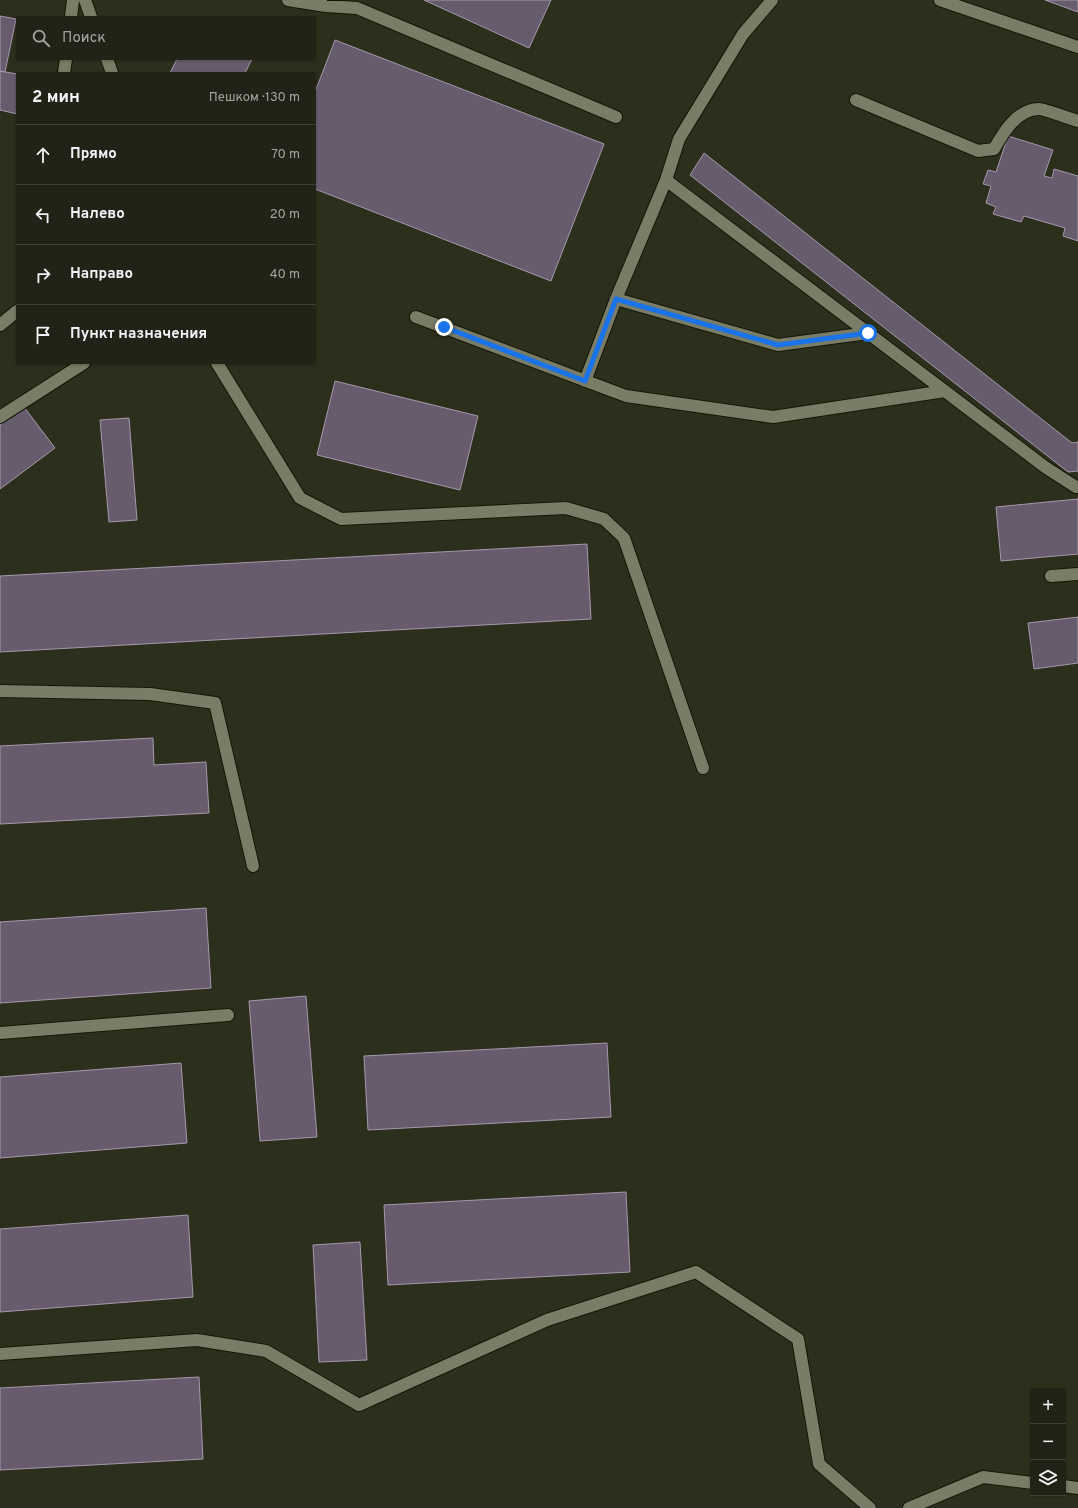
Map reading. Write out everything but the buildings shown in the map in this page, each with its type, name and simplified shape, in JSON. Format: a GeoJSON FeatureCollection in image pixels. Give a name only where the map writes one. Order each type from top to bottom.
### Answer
{"type":"FeatureCollection","features":[{"type":"Feature","properties":{"kind":"lane"},"geometry":{"type":"LineString","coordinates":[[71,16],[73,0]]}},
{"type":"Feature","properties":{"kind":"lane"},"geometry":{"type":"LineString","coordinates":[[85,0],[91,16]]}},
{"type":"Feature","properties":{"kind":"lane"},"geometry":{"type":"LineString","coordinates":[[288,0],[326,6],[357,8],[616,117]]}},
{"type":"Feature","properties":{"kind":"lane"},"geometry":{"type":"LineString","coordinates":[[585,381],[616,299],[666,180],[679,140],[743,34],[772,0]]}},
{"type":"Feature","properties":{"kind":"lane"},"geometry":{"type":"LineString","coordinates":[[940,0],[1078,47]]}},
{"type":"Feature","properties":{"kind":"lane"},"geometry":{"type":"LineString","coordinates":[[64,72],[66,60]]}},
{"type":"Feature","properties":{"kind":"lane"},"geometry":{"type":"LineString","coordinates":[[107,60],[112,72]]}},
{"type":"Feature","properties":{"kind":"lane"},"geometry":{"type":"LineString","coordinates":[[856,100],[978,151],[994,150],[1005,130],[1024,114],[1039,109],[1078,121]]}},
{"type":"Feature","properties":{"kind":"lane"},"geometry":{"type":"LineString","coordinates":[[666,180],[1045,467],[1078,487]]}},
{"type":"Feature","properties":{"kind":"lane"},"geometry":{"type":"LineString","coordinates":[[616,299],[778,345],[868,333]]}},
{"type":"Feature","properties":{"kind":"lane"},"geometry":{"type":"LineString","coordinates":[[0,325],[16,312]]}},
{"type":"Feature","properties":{"kind":"lane"},"geometry":{"type":"LineString","coordinates":[[416,317],[626,396],[773,417],[945,391]]}},
{"type":"Feature","properties":{"kind":"lane"},"geometry":{"type":"LineString","coordinates":[[0,417],[82,364]]}},
{"type":"Feature","properties":{"kind":"lane"},"geometry":{"type":"LineString","coordinates":[[218,364],[300,498],[341,519],[566,508],[604,519],[624,538],[703,768]]}},
{"type":"Feature","properties":{"kind":"lane"},"geometry":{"type":"LineString","coordinates":[[1051,576],[1078,574]]}},
{"type":"Feature","properties":{"kind":"lane"},"geometry":{"type":"LineString","coordinates":[[0,691],[150,694],[215,703],[253,866]]}},
{"type":"Feature","properties":{"kind":"lane"},"geometry":{"type":"LineString","coordinates":[[0,1033],[228,1015]]}},
{"type":"Feature","properties":{"kind":"lane"},"geometry":{"type":"LineString","coordinates":[[0,1354],[197,1340],[266,1351],[359,1405],[547,1320],[696,1272],[798,1339],[819,1464],[870,1508]]}},
{"type":"Feature","properties":{"kind":"lane"},"geometry":{"type":"LineString","coordinates":[[909,1508],[983,1477],[1030,1483]]}},
{"type":"Feature","properties":{"kind":"lane"},"geometry":{"type":"LineString","coordinates":[[1066,1486],[1078,1488]]}},
{"type":"Feature","properties":{"kind":"route"},"geometry":{"type":"LineString","coordinates":[[444,327],[585,381],[616,299],[778,345],[868,333]]}}]}
